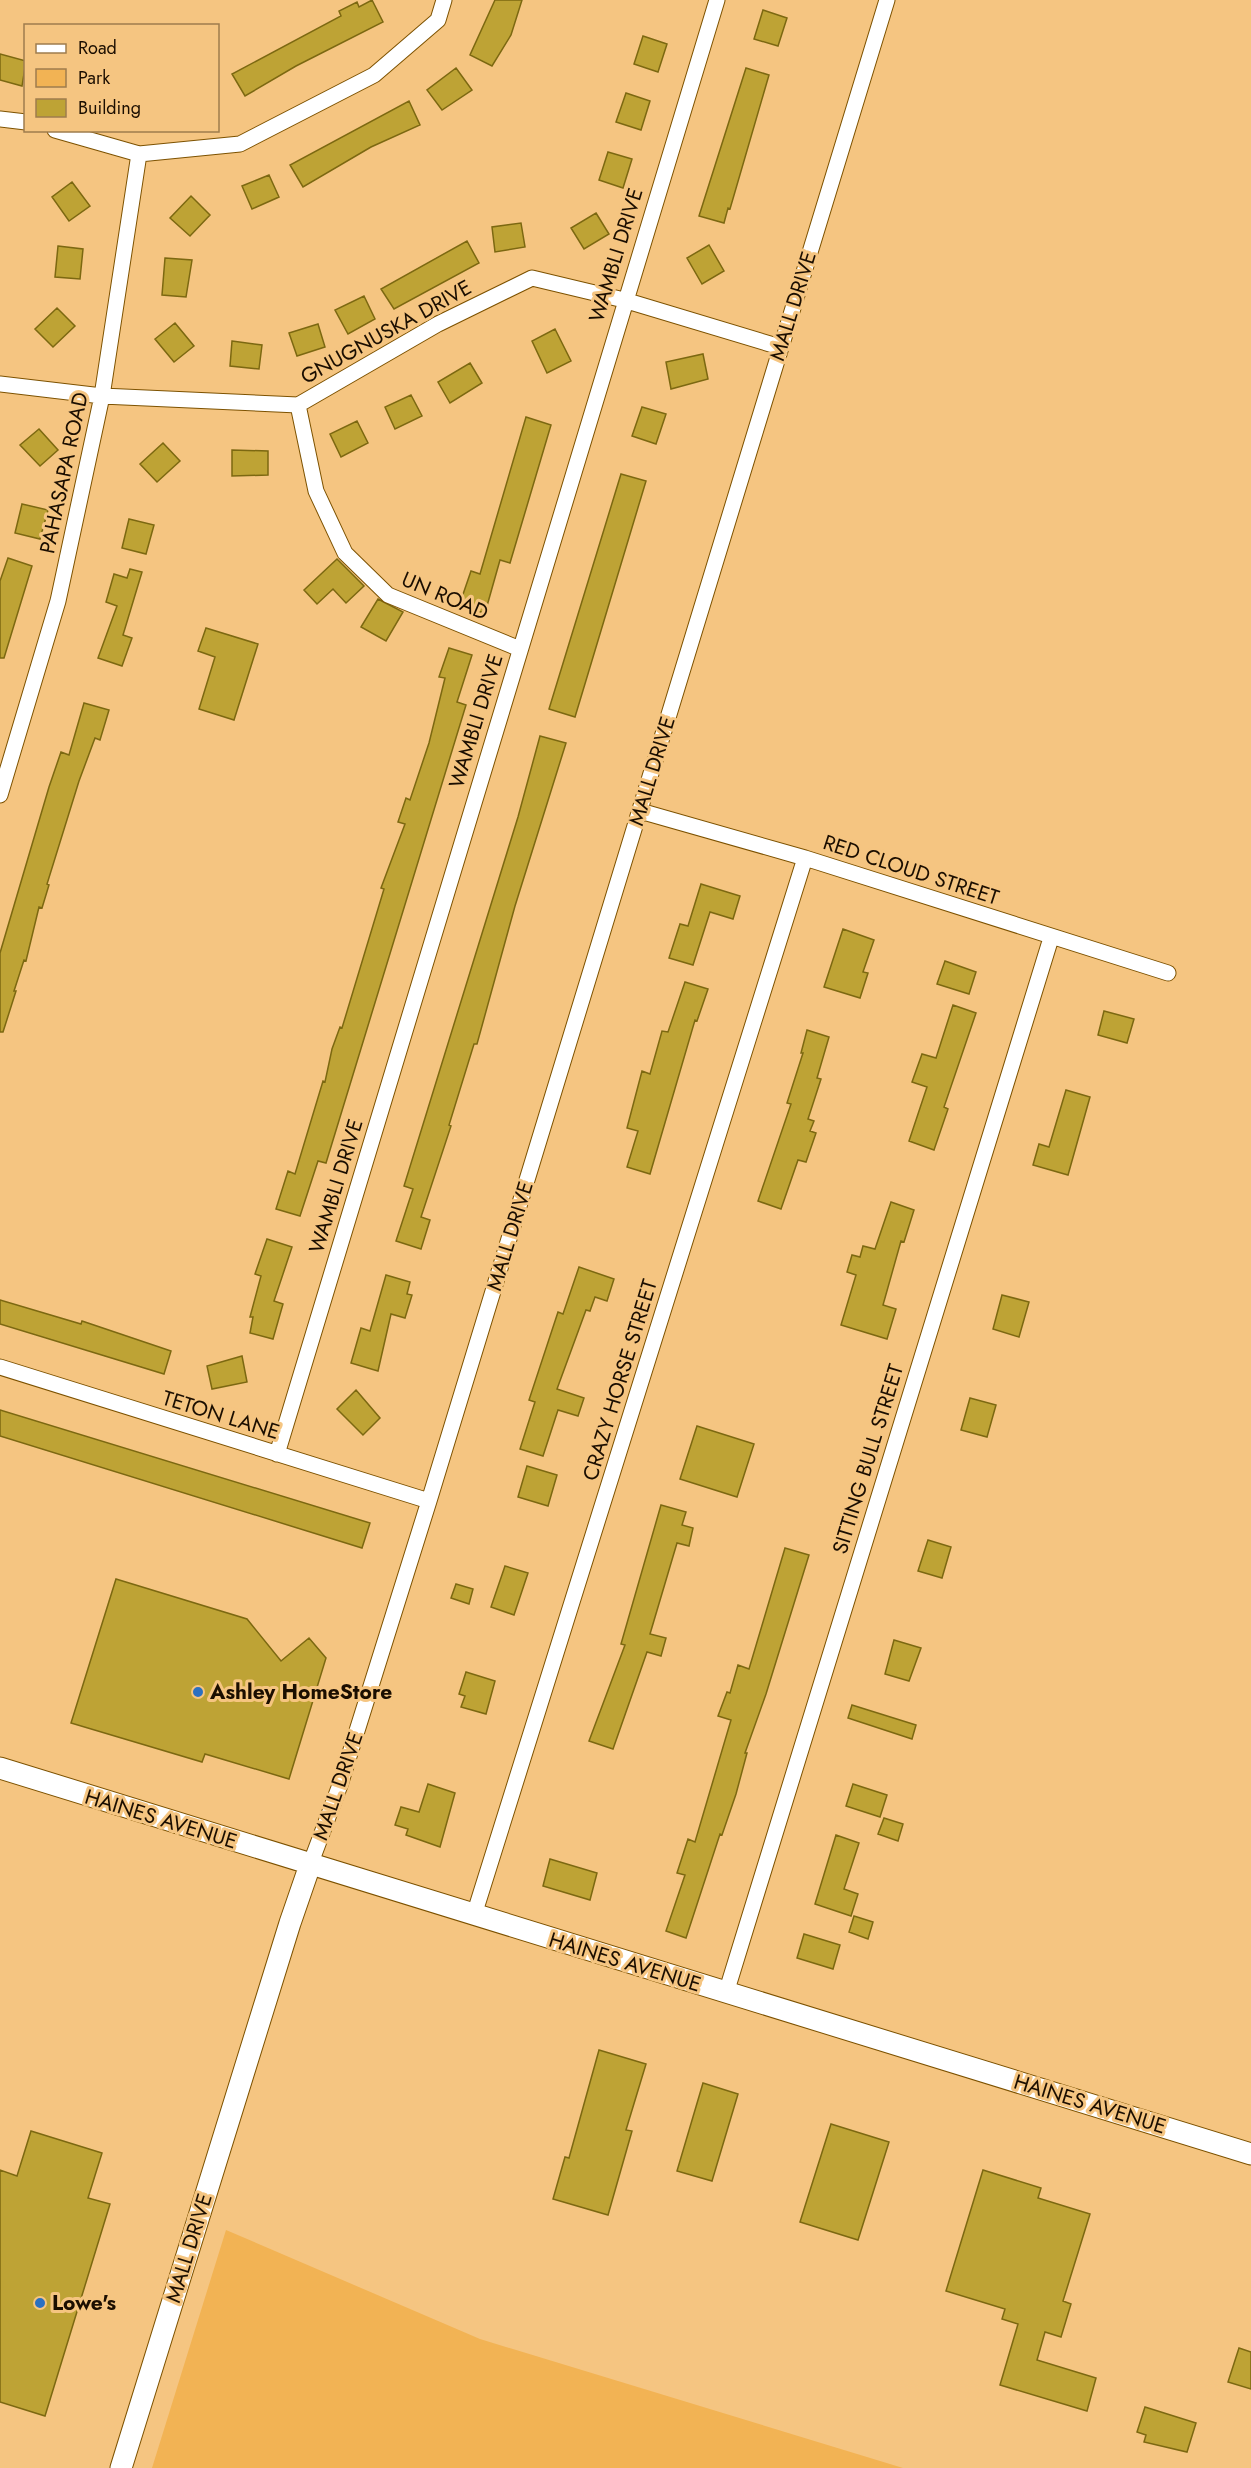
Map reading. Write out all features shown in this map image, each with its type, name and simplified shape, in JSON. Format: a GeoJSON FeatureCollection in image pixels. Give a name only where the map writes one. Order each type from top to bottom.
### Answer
{"type":"FeatureCollection","features":[{"type":"Feature","properties":{"kind":"main road","name":"HAINES AVENUE"},"geometry":{"type":"LineString","coordinates":[[0,1768],[1251,2154]]}},
{"type":"Feature","properties":{"kind":"main road","name":"MALL DRIVE"},"geometry":{"type":"LineString","coordinates":[[121,2468],[310,1865]]}},
{"type":"Feature","properties":{"kind":"street"},"geometry":{"type":"LineString","coordinates":[[62,132],[139,154],[240,144],[374,75],[438,20],[444,0]]}},
{"type":"Feature","properties":{"kind":"street","name":"WAMBLI DRIVE"},"geometry":{"type":"LineString","coordinates":[[277,1454],[624,300],[717,0]]}},
{"type":"Feature","properties":{"kind":"street","name":"MALL DRIVE"},"geometry":{"type":"LineString","coordinates":[[310,1865],[340,1785],[429,1501],[887,0]]}},
{"type":"Feature","properties":{"kind":"street"},"geometry":{"type":"LineString","coordinates":[[0,119],[24,122]]}},
{"type":"Feature","properties":{"kind":"street","name":"PAHASAPA ROAD"},"geometry":{"type":"LineString","coordinates":[[0,795],[58,601],[102,396],[139,154]]}},
{"type":"Feature","properties":{"kind":"street","name":"GNUGNUSKA DRIVE"},"geometry":{"type":"LineString","coordinates":[[0,384],[102,396],[298,405],[438,324],[532,278],[624,300],[780,347]]}},
{"type":"Feature","properties":{"kind":"street","name":"UN ROAD"},"geometry":{"type":"LineString","coordinates":[[298,405],[316,491],[345,553],[388,596],[520,649]]}},
{"type":"Feature","properties":{"kind":"street","name":"RED CLOUD STREET"},"geometry":{"type":"LineString","coordinates":[[639,811],[805,858],[1168,974]]}},
{"type":"Feature","properties":{"kind":"street","name":"CRAZY HORSE STREET"},"geometry":{"type":"LineString","coordinates":[[474,1915],[805,858]]}},
{"type":"Feature","properties":{"kind":"street","name":"SITTING BULL STREET"},"geometry":{"type":"LineString","coordinates":[[726,1993],[1051,938]]}},
{"type":"Feature","properties":{"kind":"street","name":"TETON LANE"},"geometry":{"type":"LineString","coordinates":[[0,1367],[429,1501]]}},
{"type":"Feature","properties":{"kind":"green space"},"geometry":{"type":"Polygon","coordinates":[[[226,2230],[480,2339],[903,2468],[152,2468],[226,2230]]]}},
{"type":"Feature","properties":{"kind":"building"},"geometry":{"type":"Polygon","coordinates":[[[372,0],[383,22],[296,66],[245,96],[232,74],[341,16],[339,11],[357,2],[359,7],[372,0]]]}},
{"type":"Feature","properties":{"kind":"building"},"geometry":{"type":"Polygon","coordinates":[[[495,0],[522,0],[511,35],[492,66],[470,55],[495,0]]]}},
{"type":"Feature","properties":{"kind":"building"},"geometry":{"type":"Polygon","coordinates":[[[763,10],[787,18],[778,46],[754,39],[763,10]]]}},
{"type":"Feature","properties":{"kind":"building"},"geometry":{"type":"Polygon","coordinates":[[[643,36],[667,44],[658,72],[634,64],[643,36]]]}},
{"type":"Feature","properties":{"kind":"building"},"geometry":{"type":"Polygon","coordinates":[[[0,54],[24,60],[22,86],[0,80],[0,54]]]}},
{"type":"Feature","properties":{"kind":"building"},"geometry":{"type":"Polygon","coordinates":[[[456,68],[472,90],[442,110],[427,90],[456,68]]]}},
{"type":"Feature","properties":{"kind":"building"},"geometry":{"type":"Polygon","coordinates":[[[746,68],[769,75],[724,223],[699,216],[746,68]]]}},
{"type":"Feature","properties":{"kind":"building"},"geometry":{"type":"Polygon","coordinates":[[[626,93],[650,101],[641,130],[616,122],[626,93]]]}},
{"type":"Feature","properties":{"kind":"building"},"geometry":{"type":"Polygon","coordinates":[[[409,101],[420,125],[371,147],[303,187],[290,165],[409,101]]]}},
{"type":"Feature","properties":{"kind":"building"},"geometry":{"type":"Polygon","coordinates":[[[608,152],[632,159],[623,188],[599,180],[608,152]]]}},
{"type":"Feature","properties":{"kind":"building"},"geometry":{"type":"Polygon","coordinates":[[[269,175],[279,197],[252,209],[242,186],[269,175]]]}},
{"type":"Feature","properties":{"kind":"building"},"geometry":{"type":"Polygon","coordinates":[[[72,182],[90,206],[69,221],[52,197],[72,182]]]}},
{"type":"Feature","properties":{"kind":"building"},"geometry":{"type":"Polygon","coordinates":[[[191,196],[210,215],[190,236],[170,218],[191,196]]]}},
{"type":"Feature","properties":{"kind":"building"},"geometry":{"type":"Polygon","coordinates":[[[596,213],[609,234],[584,249],[571,228],[596,213]]]}},
{"type":"Feature","properties":{"kind":"building"},"geometry":{"type":"Polygon","coordinates":[[[521,223],[525,247],[495,252],[492,227],[521,223]]]}},
{"type":"Feature","properties":{"kind":"building"},"geometry":{"type":"Polygon","coordinates":[[[467,241],[479,263],[394,309],[381,289],[467,241]]]}},
{"type":"Feature","properties":{"kind":"building"},"geometry":{"type":"Polygon","coordinates":[[[709,245],[724,271],[702,284],[687,258],[709,245]]]}},
{"type":"Feature","properties":{"kind":"building"},"geometry":{"type":"Polygon","coordinates":[[[58,246],[83,249],[80,279],[55,277],[58,246]]]}},
{"type":"Feature","properties":{"kind":"building"},"geometry":{"type":"Polygon","coordinates":[[[165,258],[192,260],[186,297],[162,295],[165,258]]]}},
{"type":"Feature","properties":{"kind":"building"},"geometry":{"type":"Polygon","coordinates":[[[364,296],[375,319],[348,334],[335,310],[364,296]]]}},
{"type":"Feature","properties":{"kind":"building"},"geometry":{"type":"Polygon","coordinates":[[[57,308],[75,326],[53,347],[35,329],[57,308]]]}},
{"type":"Feature","properties":{"kind":"building"},"geometry":{"type":"Polygon","coordinates":[[[175,323],[194,346],[174,362],[155,339],[175,323]]]}},
{"type":"Feature","properties":{"kind":"building"},"geometry":{"type":"Polygon","coordinates":[[[318,324],[325,347],[297,356],[289,333],[318,324]]]}},
{"type":"Feature","properties":{"kind":"building"},"geometry":{"type":"Polygon","coordinates":[[[555,329],[571,361],[547,373],[532,341],[555,329]]]}},
{"type":"Feature","properties":{"kind":"building"},"geometry":{"type":"Polygon","coordinates":[[[232,341],[262,345],[259,369],[230,366],[232,341]]]}},
{"type":"Feature","properties":{"kind":"building"},"geometry":{"type":"Polygon","coordinates":[[[703,354],[708,379],[671,389],[666,362],[703,354]]]}},
{"type":"Feature","properties":{"kind":"building"},"geometry":{"type":"Polygon","coordinates":[[[470,363],[482,383],[450,403],[438,382],[470,363]]]}},
{"type":"Feature","properties":{"kind":"building"},"geometry":{"type":"Polygon","coordinates":[[[411,395],[422,416],[395,429],[385,407],[411,395]]]}},
{"type":"Feature","properties":{"kind":"building"},"geometry":{"type":"Polygon","coordinates":[[[642,407],[666,414],[656,444],[632,436],[642,407]]]}},
{"type":"Feature","properties":{"kind":"building"},"geometry":{"type":"Polygon","coordinates":[[[526,417],[551,425],[510,563],[500,560],[485,613],[459,606],[471,571],[480,574],[526,417]]]}},
{"type":"Feature","properties":{"kind":"building"},"geometry":{"type":"Polygon","coordinates":[[[357,421],[368,443],[341,457],[330,434],[357,421]]]}},
{"type":"Feature","properties":{"kind":"building"},"geometry":{"type":"Polygon","coordinates":[[[39,429],[58,450],[40,466],[20,445],[39,429]]]}},
{"type":"Feature","properties":{"kind":"building"},"geometry":{"type":"Polygon","coordinates":[[[163,443],[180,461],[157,482],[140,464],[163,443]]]}},
{"type":"Feature","properties":{"kind":"building"},"geometry":{"type":"Polygon","coordinates":[[[232,450],[268,451],[268,475],[232,476],[232,450]]]}},
{"type":"Feature","properties":{"kind":"building"},"geometry":{"type":"Polygon","coordinates":[[[621,474],[646,481],[575,717],[549,709],[621,474]]]}},
{"type":"Feature","properties":{"kind":"building"},"geometry":{"type":"Polygon","coordinates":[[[22,504],[48,510],[40,539],[15,533],[22,504]]]}},
{"type":"Feature","properties":{"kind":"building"},"geometry":{"type":"Polygon","coordinates":[[[129,519],[154,525],[146,554],[122,548],[129,519]]]}},
{"type":"Feature","properties":{"kind":"building"},"geometry":{"type":"Polygon","coordinates":[[[8,558],[32,566],[4,658],[0,658],[0,581],[8,558]]]}},
{"type":"Feature","properties":{"kind":"building"},"geometry":{"type":"Polygon","coordinates":[[[337,559],[364,586],[346,603],[333,589],[317,604],[304,590],[337,559]]]}},
{"type":"Feature","properties":{"kind":"building"},"geometry":{"type":"Polygon","coordinates":[[[130,569],[142,572],[123,635],[132,638],[122,666],[98,658],[117,606],[106,602],[114,574],[127,578],[130,569]]]}},
{"type":"Feature","properties":{"kind":"building"},"geometry":{"type":"Polygon","coordinates":[[[378,599],[403,612],[386,641],[361,627],[378,599]]]}},
{"type":"Feature","properties":{"kind":"building"},"geometry":{"type":"Polygon","coordinates":[[[206,628],[258,644],[234,720],[199,709],[215,657],[198,651],[206,628]]]}},
{"type":"Feature","properties":{"kind":"building"},"geometry":{"type":"Polygon","coordinates":[[[449,648],[472,655],[457,702],[466,705],[326,1163],[318,1161],[300,1216],[276,1209],[288,1171],[295,1174],[323,1081],[325,1082],[332,1049],[340,1027],[342,1028],[384,889],[381,888],[405,824],[398,822],[406,798],[410,800],[429,743],[445,678],[439,677],[449,648]]]}},
{"type":"Feature","properties":{"kind":"building"},"geometry":{"type":"Polygon","coordinates":[[[84,703],[109,710],[100,740],[95,738],[79,781],[47,884],[49,885],[42,908],[39,907],[26,961],[24,960],[3,1032],[0,1032],[0,953],[49,787],[61,752],[69,755],[84,703]]]}},
{"type":"Feature","properties":{"kind":"building"},"geometry":{"type":"Polygon","coordinates":[[[540,736],[566,743],[515,906],[477,1044],[474,1044],[449,1125],[451,1126],[421,1217],[430,1220],[421,1249],[396,1241],[413,1189],[404,1186],[518,817],[540,736]]]}},
{"type":"Feature","properties":{"kind":"building"},"geometry":{"type":"Polygon","coordinates":[[[701,884],[740,896],[733,919],[710,912],[693,965],[669,958],[680,924],[688,926],[701,884]]]}},
{"type":"Feature","properties":{"kind":"building"},"geometry":{"type":"Polygon","coordinates":[[[843,929],[874,940],[863,972],[868,973],[860,998],[824,987],[843,929]]]}},
{"type":"Feature","properties":{"kind":"building"},"geometry":{"type":"Polygon","coordinates":[[[945,961],[976,972],[969,994],[937,984],[945,961]]]}},
{"type":"Feature","properties":{"kind":"building"},"geometry":{"type":"Polygon","coordinates":[[[685,982],[708,989],[697,1021],[695,1020],[650,1174],[627,1167],[638,1131],[627,1128],[642,1071],[650,1074],[662,1031],[668,1032],[685,982]]]}},
{"type":"Feature","properties":{"kind":"building"},"geometry":{"type":"Polygon","coordinates":[[[953,1005],[976,1013],[944,1107],[948,1109],[934,1150],[909,1141],[927,1087],[912,1082],[922,1054],[936,1058],[953,1005]]]}},
{"type":"Feature","properties":{"kind":"building"},"geometry":{"type":"Polygon","coordinates":[[[1104,1011],[1134,1019],[1127,1043],[1098,1035],[1104,1011]]]}},
{"type":"Feature","properties":{"kind":"building"},"geometry":{"type":"Polygon","coordinates":[[[807,1030],[829,1037],[817,1078],[821,1079],[808,1119],[814,1121],[810,1131],[816,1133],[806,1162],[798,1160],[781,1209],[758,1201],[791,1104],[787,1103],[803,1053],[801,1053],[807,1030]]]}},
{"type":"Feature","properties":{"kind":"building"},"geometry":{"type":"Polygon","coordinates":[[[1066,1090],[1090,1097],[1068,1175],[1033,1165],[1039,1144],[1049,1147],[1066,1090]]]}},
{"type":"Feature","properties":{"kind":"building"},"geometry":{"type":"Polygon","coordinates":[[[891,1202],[914,1210],[904,1242],[901,1241],[883,1305],[896,1309],[887,1339],[841,1325],[856,1275],[847,1272],[852,1255],[860,1257],[863,1246],[875,1249],[891,1202]]]}},
{"type":"Feature","properties":{"kind":"building"},"geometry":{"type":"Polygon","coordinates":[[[267,1239],[292,1247],[274,1301],[283,1304],[273,1339],[250,1333],[253,1317],[250,1317],[261,1276],[255,1274],[267,1239]]]}},
{"type":"Feature","properties":{"kind":"building"},"geometry":{"type":"Polygon","coordinates":[[[579,1267],[614,1279],[607,1301],[595,1297],[590,1311],[586,1310],[557,1389],[584,1398],[578,1416],[558,1410],[543,1456],[520,1449],[535,1402],[529,1400],[558,1312],[563,1314],[579,1267]]]}},
{"type":"Feature","properties":{"kind":"building"},"geometry":{"type":"Polygon","coordinates":[[[386,1275],[410,1282],[407,1294],[412,1295],[405,1318],[391,1314],[378,1371],[351,1363],[361,1328],[370,1331],[386,1275]]]}},
{"type":"Feature","properties":{"kind":"building"},"geometry":{"type":"Polygon","coordinates":[[[1002,1295],[1029,1302],[1019,1337],[993,1329],[1002,1295]]]}},
{"type":"Feature","properties":{"kind":"building"},"geometry":{"type":"Polygon","coordinates":[[[0,1300],[81,1324],[82,1321],[171,1351],[164,1374],[0,1324],[0,1300]]]}},
{"type":"Feature","properties":{"kind":"building"},"geometry":{"type":"Polygon","coordinates":[[[242,1356],[247,1382],[212,1389],[207,1366],[242,1356]]]}},
{"type":"Feature","properties":{"kind":"building"},"geometry":{"type":"Polygon","coordinates":[[[356,1390],[380,1418],[363,1435],[337,1409],[356,1390]]]}},
{"type":"Feature","properties":{"kind":"building"},"geometry":{"type":"Polygon","coordinates":[[[970,1398],[996,1405],[987,1437],[961,1430],[970,1398]]]}},
{"type":"Feature","properties":{"kind":"building"},"geometry":{"type":"Polygon","coordinates":[[[0,1410],[370,1523],[362,1548],[0,1436],[0,1410]]]}},
{"type":"Feature","properties":{"kind":"building"},"geometry":{"type":"Polygon","coordinates":[[[697,1426],[754,1444],[737,1497],[680,1479],[697,1426]]]}},
{"type":"Feature","properties":{"kind":"building"},"geometry":{"type":"Polygon","coordinates":[[[527,1466],[557,1475],[548,1506],[518,1497],[527,1466]]]}},
{"type":"Feature","properties":{"kind":"building"},"geometry":{"type":"Polygon","coordinates":[[[661,1505],[686,1512],[682,1525],[693,1528],[689,1546],[677,1543],[650,1634],[666,1638],[661,1656],[647,1652],[613,1749],[589,1741],[625,1645],[621,1644],[661,1505]]]}},
{"type":"Feature","properties":{"kind":"building"},"geometry":{"type":"Polygon","coordinates":[[[928,1540],[951,1547],[942,1578],[918,1571],[928,1540]]]}},
{"type":"Feature","properties":{"kind":"building"},"geometry":{"type":"Polygon","coordinates":[[[785,1548],[809,1555],[766,1694],[745,1753],[747,1753],[736,1794],[722,1835],[720,1834],[686,1938],[666,1931],[685,1875],[677,1873],[688,1839],[695,1842],[731,1720],[718,1716],[727,1692],[730,1693],[738,1665],[749,1669],[785,1548]]]}},
{"type":"Feature","properties":{"kind":"building"},"geometry":{"type":"Polygon","coordinates":[[[505,1566],[528,1573],[514,1615],[491,1607],[505,1566]]]}},
{"type":"Feature","properties":{"kind":"building","name":"Ashley HomeStore"},"geometry":{"type":"Polygon","coordinates":[[[116,1579],[247,1619],[281,1661],[309,1638],[326,1658],[289,1779],[205,1754],[202,1762],[71,1723],[116,1579]]]}},
{"type":"Feature","properties":{"kind":"building"},"geometry":{"type":"Polygon","coordinates":[[[456,1584],[473,1589],[469,1604],[451,1598],[456,1584]]]}},
{"type":"Feature","properties":{"kind":"building"},"geometry":{"type":"Polygon","coordinates":[[[894,1640],[921,1648],[909,1681],[885,1674],[894,1640]]]}},
{"type":"Feature","properties":{"kind":"building"},"geometry":{"type":"Polygon","coordinates":[[[466,1672],[495,1681],[486,1714],[461,1707],[465,1696],[459,1694],[466,1672]]]}},
{"type":"Feature","properties":{"kind":"building"},"geometry":{"type":"Polygon","coordinates":[[[852,1705],[916,1725],[912,1739],[848,1718],[852,1705]]]}},
{"type":"Feature","properties":{"kind":"building"},"geometry":{"type":"Polygon","coordinates":[[[428,1784],[455,1793],[440,1847],[406,1835],[408,1829],[395,1825],[401,1807],[419,1812],[428,1784]]]}},
{"type":"Feature","properties":{"kind":"building"},"geometry":{"type":"Polygon","coordinates":[[[853,1784],[887,1795],[880,1817],[846,1806],[853,1784]]]}},
{"type":"Feature","properties":{"kind":"building"},"geometry":{"type":"Polygon","coordinates":[[[884,1818],[903,1824],[898,1841],[878,1834],[884,1818]]]}},
{"type":"Feature","properties":{"kind":"building"},"geometry":{"type":"Polygon","coordinates":[[[836,1835],[859,1843],[844,1889],[858,1894],[851,1916],[815,1904],[836,1835]]]}},
{"type":"Feature","properties":{"kind":"building"},"geometry":{"type":"Polygon","coordinates":[[[550,1859],[597,1873],[590,1900],[543,1886],[550,1859]]]}},
{"type":"Feature","properties":{"kind":"building"},"geometry":{"type":"Polygon","coordinates":[[[854,1916],[873,1922],[868,1939],[849,1932],[854,1916]]]}},
{"type":"Feature","properties":{"kind":"building"},"geometry":{"type":"Polygon","coordinates":[[[804,1934],[840,1945],[833,1969],[797,1958],[804,1934]]]}},
{"type":"Feature","properties":{"kind":"building"},"geometry":{"type":"Polygon","coordinates":[[[599,2050],[646,2064],[626,2130],[632,2131],[608,2215],[553,2199],[565,2157],[569,2158],[599,2050]]]}},
{"type":"Feature","properties":{"kind":"building"},"geometry":{"type":"Polygon","coordinates":[[[703,2083],[738,2094],[712,2181],[677,2171],[703,2083]]]}},
{"type":"Feature","properties":{"kind":"building"},"geometry":{"type":"Polygon","coordinates":[[[831,2124],[889,2142],[858,2240],[800,2222],[831,2124]]]}},
{"type":"Feature","properties":{"kind":"building","name":"Lowe's"},"geometry":{"type":"Polygon","coordinates":[[[31,2131],[102,2153],[88,2198],[110,2204],[45,2416],[0,2402],[0,2170],[17,2176],[31,2131]]]}},
{"type":"Feature","properties":{"kind":"building"},"geometry":{"type":"Polygon","coordinates":[[[983,2170],[1041,2188],[1038,2198],[1090,2214],[1063,2301],[1071,2304],[1061,2337],[1045,2332],[1037,2360],[1096,2378],[1087,2411],[1000,2385],[1018,2324],[1002,2319],[1005,2309],[946,2291],[983,2170]]]}},
{"type":"Feature","properties":{"kind":"building"},"geometry":{"type":"Polygon","coordinates":[[[1239,2348],[1251,2352],[1251,2389],[1228,2382],[1239,2348]]]}},
{"type":"Feature","properties":{"kind":"building"},"geometry":{"type":"Polygon","coordinates":[[[1145,2407],[1196,2423],[1187,2452],[1144,2442],[1146,2435],[1137,2432],[1145,2407]]]}},
{"type":"Feature","properties":{"kind":"place","name":"Ashley HomeStore"},"geometry":{"type":"Point","coordinates":[198,1692]}},
{"type":"Feature","properties":{"kind":"place","name":"Lowe's"},"geometry":{"type":"Point","coordinates":[40,2303]}}]}
